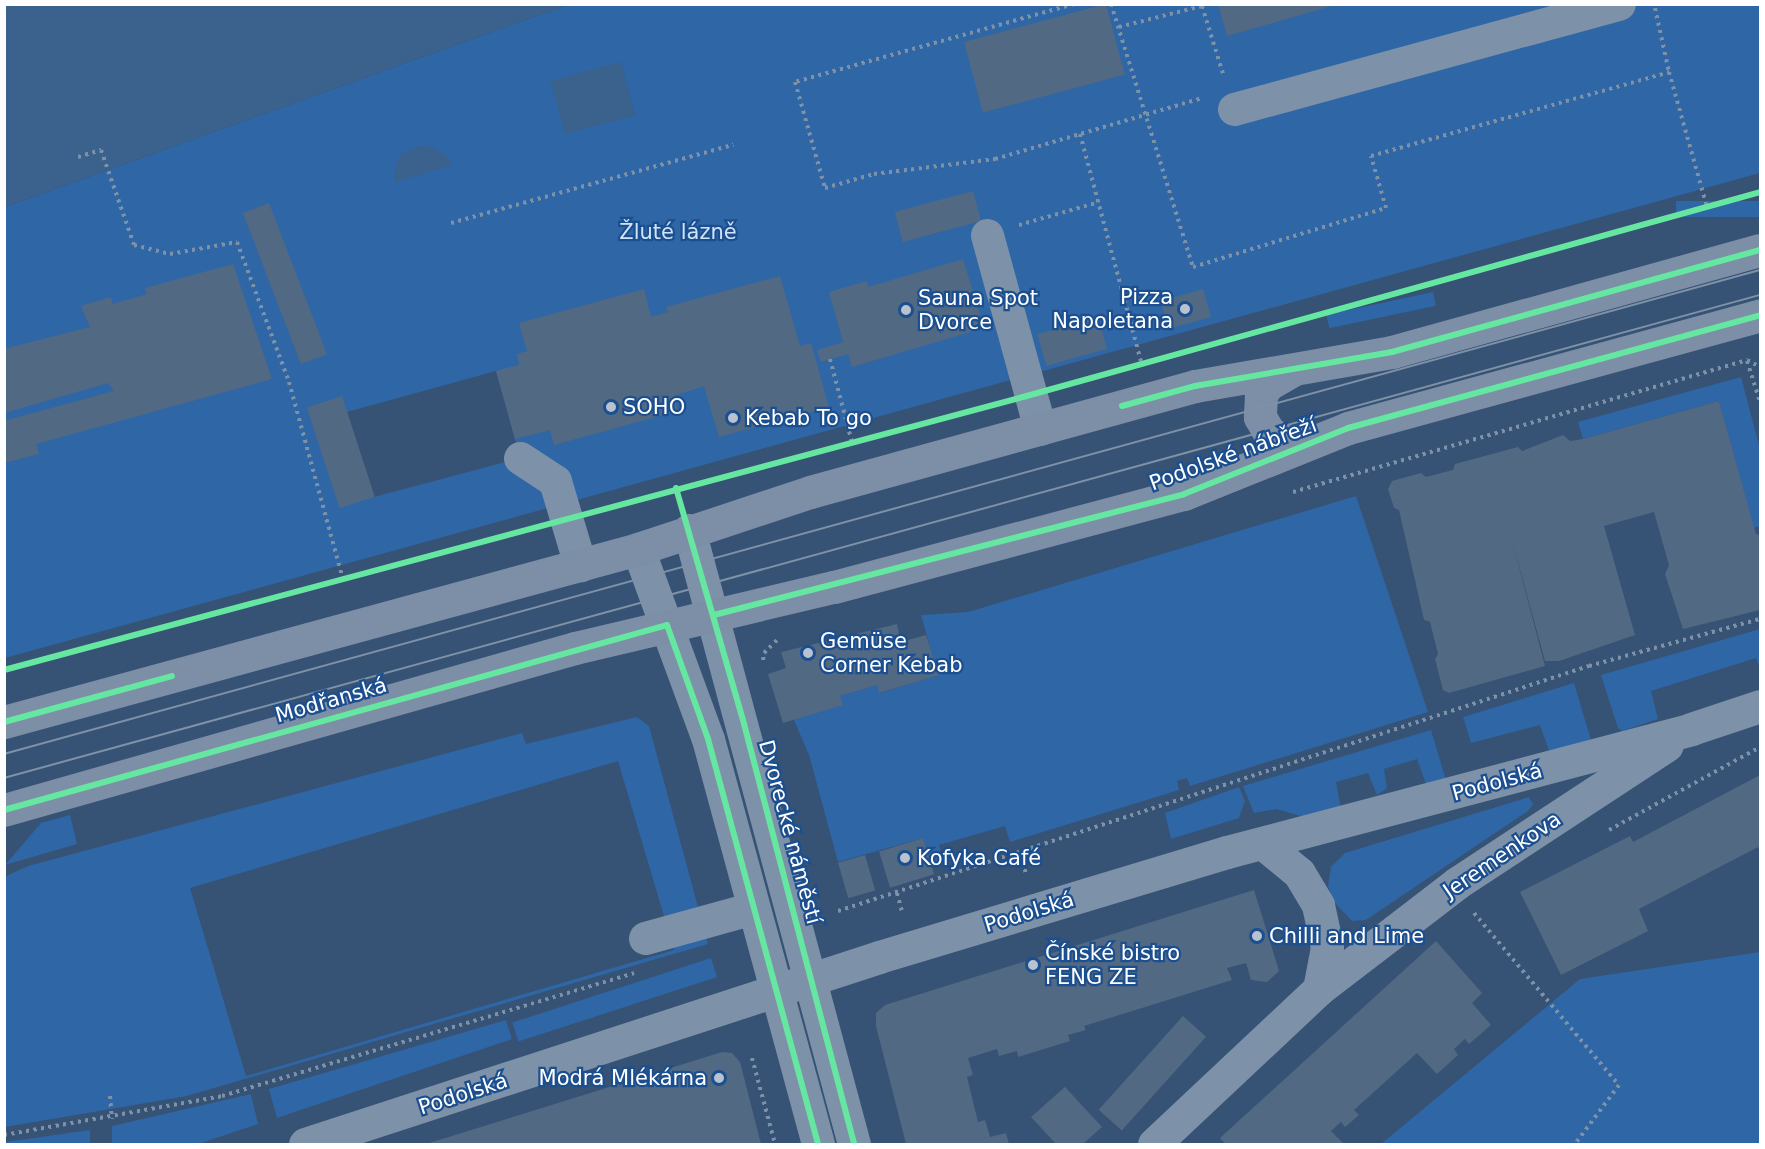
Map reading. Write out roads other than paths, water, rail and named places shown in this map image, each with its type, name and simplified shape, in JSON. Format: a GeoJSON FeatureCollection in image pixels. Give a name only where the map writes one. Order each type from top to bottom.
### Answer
{"type":"FeatureCollection","features":[{"type":"Feature","properties":{"kind":"main road"},"geometry":{"type":"LineString","coordinates":[[4,722],[638,549],[689,530],[1195,386],[1392,352],[1761,250]]}},
{"type":"Feature","properties":{"kind":"main road","name":"Podolské nábřeží"},"geometry":{"type":"LineString","coordinates":[[667,625],[714,615],[1184,494],[1317,441],[1761,315]]}},
{"type":"Feature","properties":{"kind":"main road"},"geometry":{"type":"LineString","coordinates":[[1297,368],[1267,384],[1261,394],[1260,417],[1268,431],[1282,441],[1317,441]]}},
{"type":"Feature","properties":{"kind":"main road","name":"Modřanská"},"geometry":{"type":"LineString","coordinates":[[4,810],[667,625]]}},
{"type":"Feature","properties":{"kind":"street"},"geometry":{"type":"LineString","coordinates":[[1231,99],[1619,4]]}},
{"type":"Feature","properties":{"kind":"street"},"geometry":{"type":"LineString","coordinates":[[987,235],[1040,429]]}},
{"type":"Feature","properties":{"kind":"street"},"geometry":{"type":"LineString","coordinates":[[520,458],[555,481],[580,565]]}},
{"type":"Feature","properties":{"kind":"street","name":"Dvorecké náměstí"},"geometry":{"type":"LineString","coordinates":[[689,530],[813,979],[854,1144]]}},
{"type":"Feature","properties":{"kind":"street"},"geometry":{"type":"LineString","coordinates":[[638,549],[708,739],[818,1144]]}},
{"type":"Feature","properties":{"kind":"street","name":"Podolská"},"geometry":{"type":"LineString","coordinates":[[305,1144],[371,1135],[777,990],[1227,852],[1265,845],[1691,729],[1761,706]]}},
{"type":"Feature","properties":{"kind":"street","name":"Jeremenkova"},"geometry":{"type":"LineString","coordinates":[[1154,1144],[1319,989],[1457,883],[1691,729]]}},
{"type":"Feature","properties":{"kind":"street"},"geometry":{"type":"LineString","coordinates":[[1265,845],[1299,873],[1318,905],[1327,947],[1319,989]]}},
{"type":"Feature","properties":{"kind":"street"},"geometry":{"type":"LineString","coordinates":[[645,938],[753,908]]}},
{"type":"Feature","properties":{"kind":"tram line"},"geometry":{"type":"LineString","coordinates":[[4,754],[1760,270]]}},
{"type":"Feature","properties":{"kind":"tram line"},"geometry":{"type":"LineString","coordinates":[[4,778],[1760,295]]}},
{"type":"Feature","properties":{"kind":"place","name":"Pizza Napoletana"},"geometry":{"type":"Point","coordinates":[1185,309]}},
{"type":"Feature","properties":{"kind":"place","name":"Sauna Spot Dvorce"},"geometry":{"type":"Point","coordinates":[906,310]}},
{"type":"Feature","properties":{"kind":"place","name":"SOHO"},"geometry":{"type":"Point","coordinates":[611,407]}},
{"type":"Feature","properties":{"kind":"place","name":"Kebab To go"},"geometry":{"type":"Point","coordinates":[733,418]}},
{"type":"Feature","properties":{"kind":"place","name":"Gemüse Corner Kebab"},"geometry":{"type":"Point","coordinates":[808,653]}},
{"type":"Feature","properties":{"kind":"place","name":"Kofyka Café"},"geometry":{"type":"Point","coordinates":[905,858]}},
{"type":"Feature","properties":{"kind":"place","name":"Chilli and Lime"},"geometry":{"type":"Point","coordinates":[1257,936]}},
{"type":"Feature","properties":{"kind":"place","name":"Čínské bistro FENG ZE"},"geometry":{"type":"Point","coordinates":[1033,965]}},
{"type":"Feature","properties":{"kind":"place","name":"Modrá Mlékárna"},"geometry":{"type":"Point","coordinates":[719,1078]}},
{"type":"Feature","properties":{"kind":"park label","name":"Žluté lázně"},"geometry":{"type":"Point","coordinates":[678,232]}}]}
